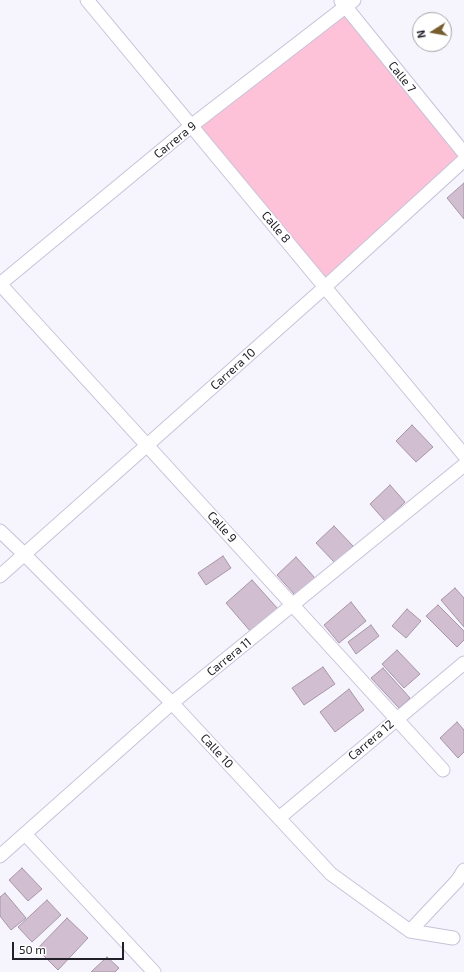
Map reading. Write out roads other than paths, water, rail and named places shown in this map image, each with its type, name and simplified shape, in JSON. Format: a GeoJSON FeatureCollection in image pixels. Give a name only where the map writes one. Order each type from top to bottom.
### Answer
{"type":"FeatureCollection","features":[{"type":"Feature","properties":{"kind":"street","name":"Calle 8"},"geometry":{"type":"LineString","coordinates":[[87,0],[464,455]]}},
{"type":"Feature","properties":{"kind":"street","name":"Carrera 9"},"geometry":{"type":"LineString","coordinates":[[0,284],[191,126],[346,2]]}},
{"type":"Feature","properties":{"kind":"street","name":"Calle 7"},"geometry":{"type":"LineString","coordinates":[[346,2],[464,153]]}},
{"type":"Feature","properties":{"kind":"street","name":"Carrera 10"},"geometry":{"type":"LineString","coordinates":[[0,576],[325,287],[464,160]]}},
{"type":"Feature","properties":{"kind":"street","name":"Calle 9"},"geometry":{"type":"LineString","coordinates":[[0,284],[443,770]]}},
{"type":"Feature","properties":{"kind":"street","name":"Carrera 11"},"geometry":{"type":"LineString","coordinates":[[0,856],[172,703],[464,465]]}},
{"type":"Feature","properties":{"kind":"street","name":"Calle 10"},"geometry":{"type":"LineString","coordinates":[[0,532],[24,554],[172,703],[331,874],[410,931],[453,938]]}},
{"type":"Feature","properties":{"kind":"street","name":"Carrera 12"},"geometry":{"type":"LineString","coordinates":[[279,818],[464,663]]}},
{"type":"Feature","properties":{"kind":"street"},"geometry":{"type":"LineString","coordinates":[[25,834],[154,972]]}},
{"type":"Feature","properties":{"kind":"street"},"geometry":{"type":"LineString","coordinates":[[410,931],[456,881],[464,870]]}}]}
